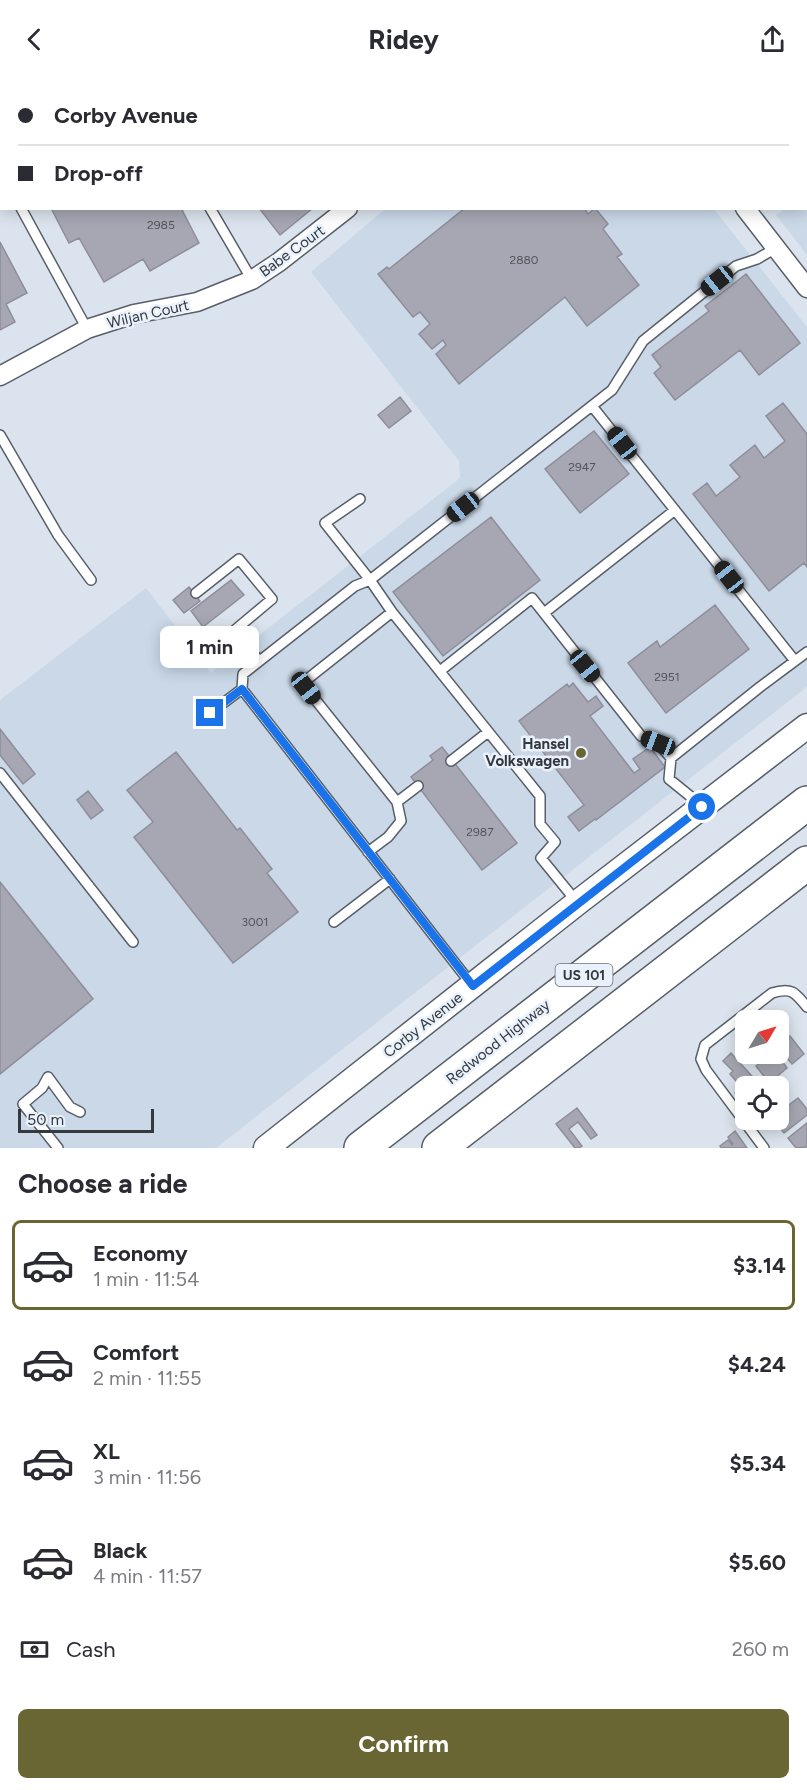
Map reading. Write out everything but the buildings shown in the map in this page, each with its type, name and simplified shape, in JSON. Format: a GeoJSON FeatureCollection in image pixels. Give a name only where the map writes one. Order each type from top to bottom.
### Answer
{"type":"FeatureCollection","features":[{"type":"Feature","properties":{"kind":"highway","name":"Redwood Highway"},"geometry":{"type":"LineString","coordinates":[[361,1148],[807,803]]}},
{"type":"Feature","properties":{"kind":"highway","name":"US 101"},"geometry":{"type":"LineString","coordinates":[[439,1148],[807,863]]}},
{"type":"Feature","properties":{"kind":"street","name":"Babe Court"},"geometry":{"type":"LineString","coordinates":[[233,288],[252,280],[279,262],[345,210]]}},
{"type":"Feature","properties":{"kind":"street"},"geometry":{"type":"LineString","coordinates":[[747,210],[807,288]]}},
{"type":"Feature","properties":{"kind":"street","name":"Wiljan Court"},"geometry":{"type":"LineString","coordinates":[[0,376],[87,329],[134,314],[197,302],[233,288]]}},
{"type":"Feature","properties":{"kind":"street","name":"Corby Avenue"},"geometry":{"type":"LineString","coordinates":[[266,1148],[577,903],[807,726]]}},
{"type":"Feature","properties":{"kind":"lane"},"geometry":{"type":"LineString","coordinates":[[22,210],[87,329]]}},
{"type":"Feature","properties":{"kind":"lane"},"geometry":{"type":"LineString","coordinates":[[211,210],[252,280]]}},
{"type":"Feature","properties":{"kind":"lane"},"geometry":{"type":"LineString","coordinates":[[473,986],[242,689],[243,674],[355,585],[370,580],[612,390],[643,341],[736,266],[758,259],[776,248]]}},
{"type":"Feature","properties":{"kind":"lane"},"geometry":{"type":"LineString","coordinates":[[592,406],[795,661]]}},
{"type":"Feature","properties":{"kind":"lane"},"geometry":{"type":"LineString","coordinates":[[0,435],[58,535],[91,580]]}},
{"type":"Feature","properties":{"kind":"lane"},"geometry":{"type":"LineString","coordinates":[[360,499],[326,523],[392,612],[540,796],[540,824],[555,842],[541,858],[577,903]]}},
{"type":"Feature","properties":{"kind":"lane"},"geometry":{"type":"LineString","coordinates":[[544,613],[675,510]]}},
{"type":"Feature","properties":{"kind":"lane"},"geometry":{"type":"LineString","coordinates":[[196,593],[239,559],[272,599],[235,630],[259,661]]}},
{"type":"Feature","properties":{"kind":"lane"},"geometry":{"type":"LineString","coordinates":[[440,671],[532,598],[641,736],[658,743],[671,758]]}},
{"type":"Feature","properties":{"kind":"lane"},"geometry":{"type":"LineString","coordinates":[[368,852],[388,837],[402,821],[397,802],[306,688],[305,681],[392,612]]}},
{"type":"Feature","properties":{"kind":"lane"},"geometry":{"type":"LineString","coordinates":[[702,807],[669,779],[671,758],[807,652]]}},
{"type":"Feature","properties":{"kind":"lane"},"geometry":{"type":"LineString","coordinates":[[210,713],[242,689]]}},
{"type":"Feature","properties":{"kind":"lane"},"geometry":{"type":"LineString","coordinates":[[451,761],[488,732]]}},
{"type":"Feature","properties":{"kind":"lane"},"geometry":{"type":"LineString","coordinates":[[0,773],[133,942]]}},
{"type":"Feature","properties":{"kind":"lane"},"geometry":{"type":"LineString","coordinates":[[397,802],[418,786]]}},
{"type":"Feature","properties":{"kind":"lane"},"geometry":{"type":"LineString","coordinates":[[334,922],[390,879]]}},
{"type":"Feature","properties":{"kind":"lane"},"geometry":{"type":"LineString","coordinates":[[764,1148],[706,1070],[701,1059],[705,1045],[772,993],[784,989],[797,994],[807,1007]]}},
{"type":"Feature","properties":{"kind":"lane"},"geometry":{"type":"LineString","coordinates":[[58,1148],[22,1104],[42,1088],[48,1077],[70,1107],[80,1112]]}},
{"type":"Feature","properties":{"kind":"shaded area"},"geometry":{"type":"Polygon","coordinates":[[[384,210],[715,210],[807,327],[807,687],[216,1148],[0,1148],[0,700],[146,588],[211,673],[460,478],[459,461],[311,272],[384,210]]]}},
{"type":"Feature","properties":{"kind":"shaded area"},"geometry":{"type":"Polygon","coordinates":[[[784,210],[807,210],[807,255],[776,215],[784,210]]]}},
{"type":"Feature","properties":{"kind":"place","name":"Hansel Volkswagen"},"geometry":{"type":"Point","coordinates":[581,753]}},
{"type":"Feature","properties":{"kind":"route"},"geometry":{"type":"LineString","coordinates":[[210,713],[242,689],[473,986],[702,807]]}}]}
